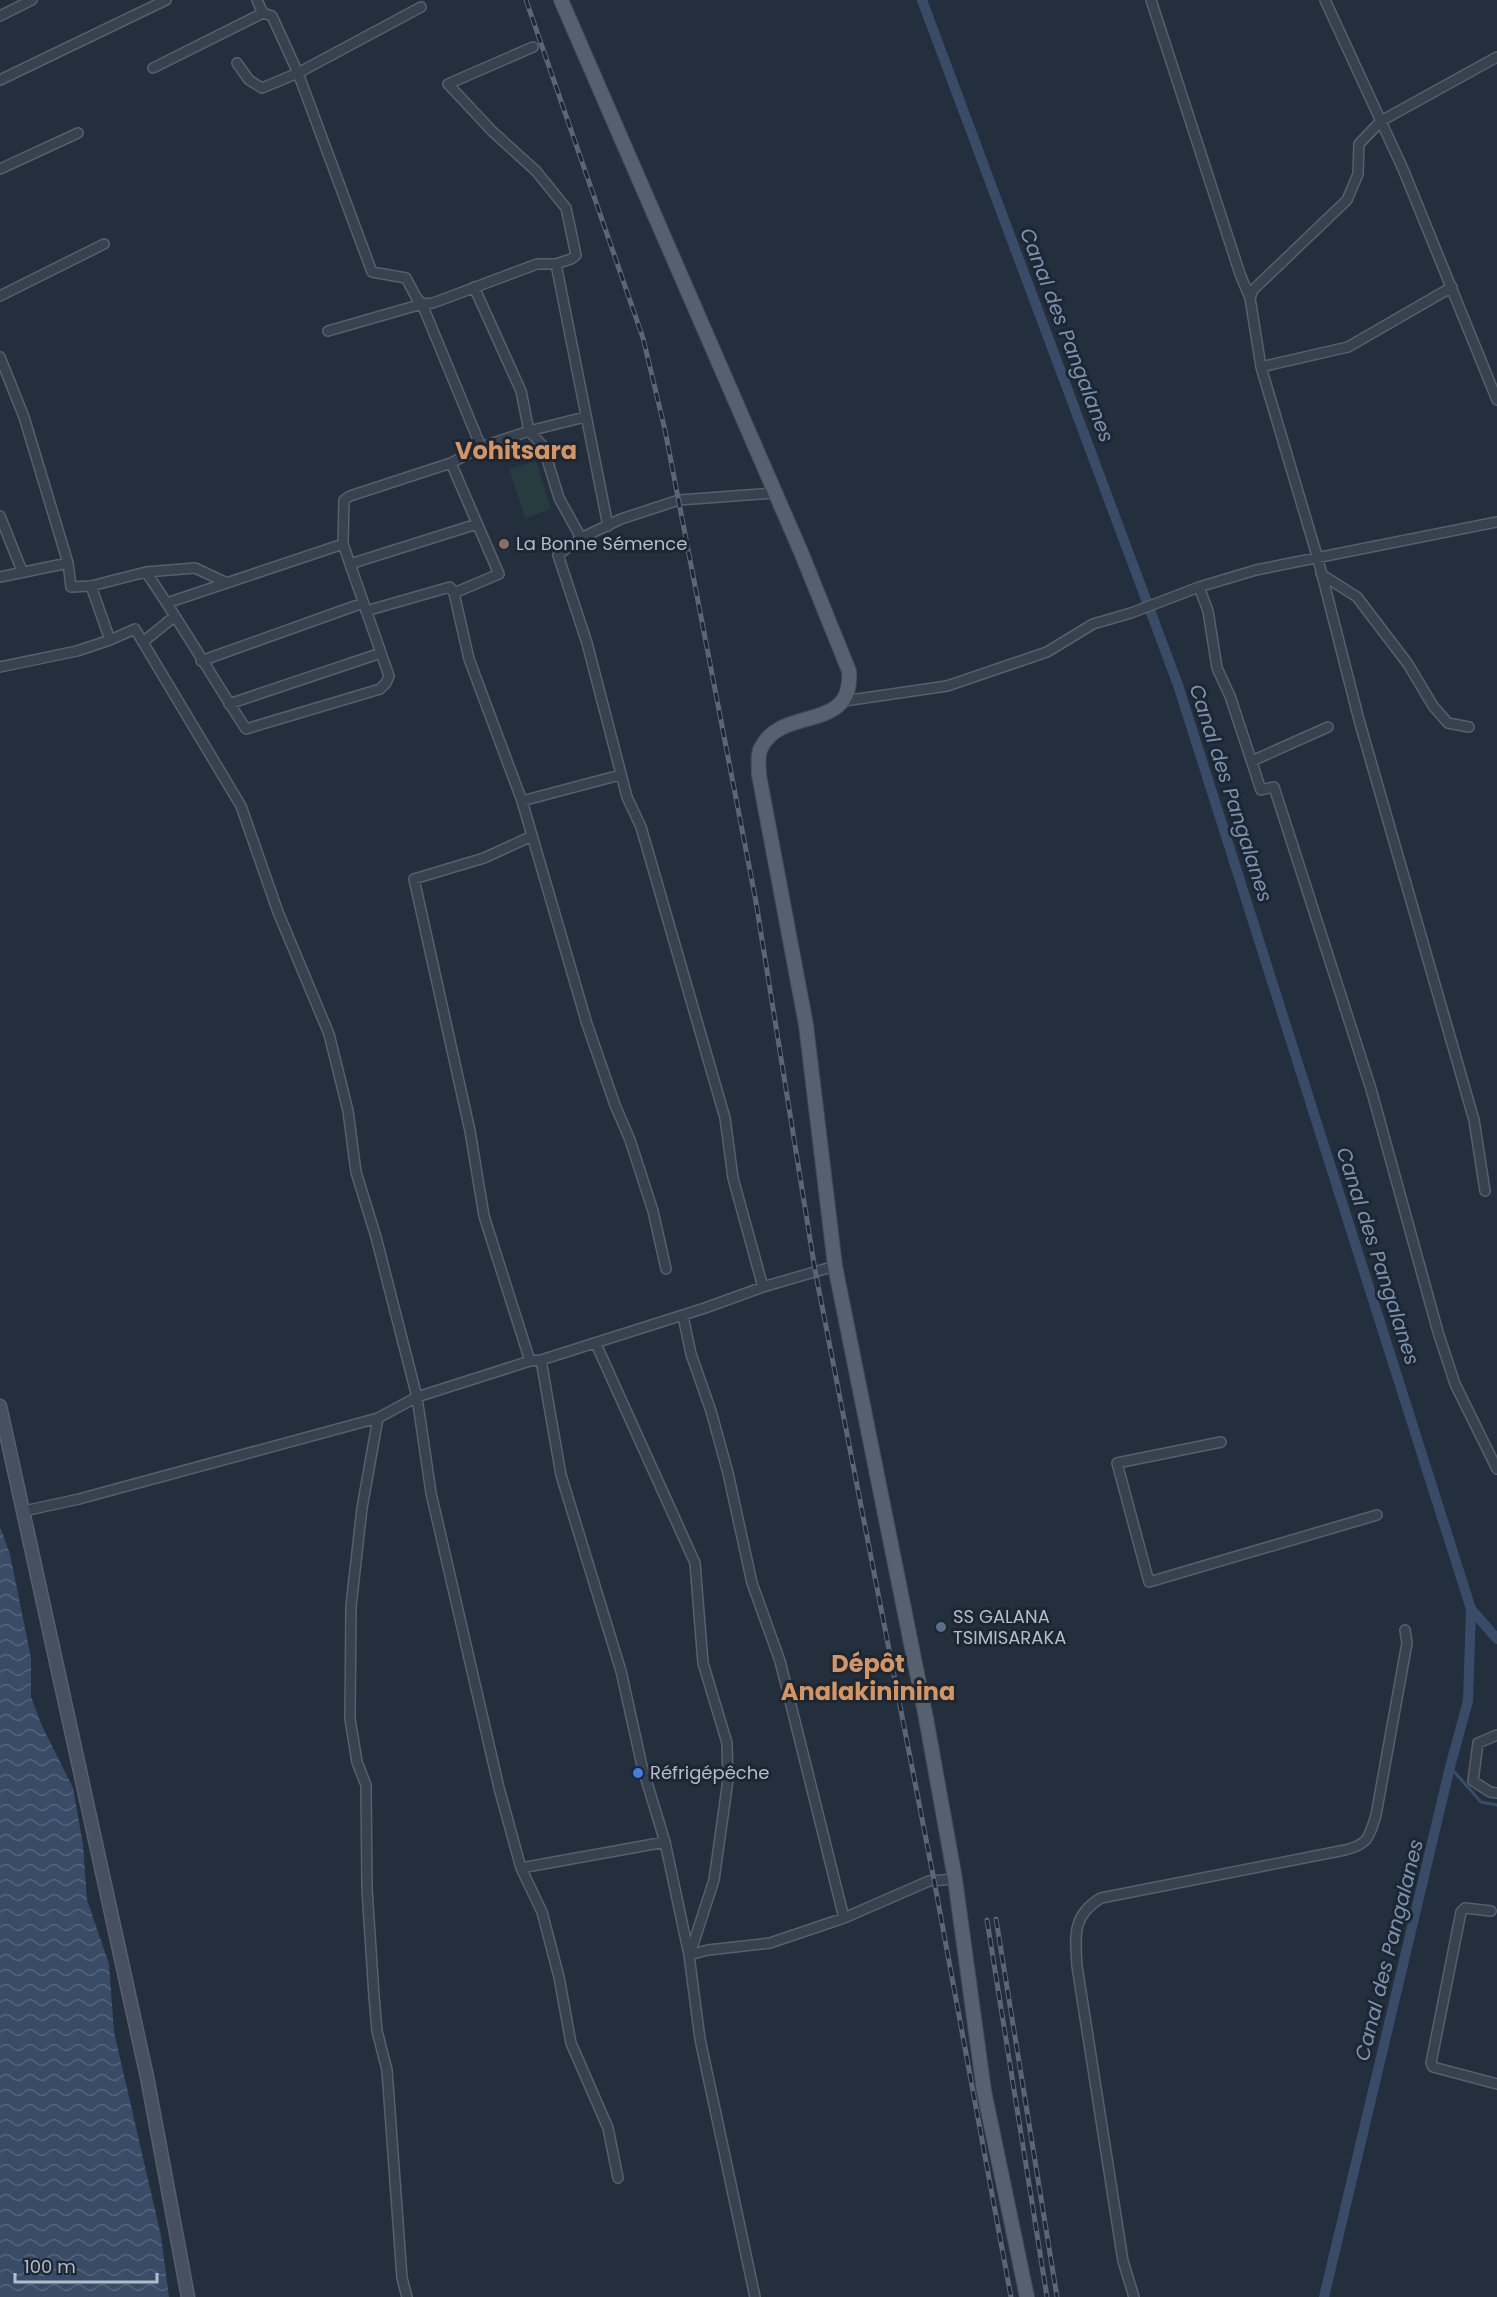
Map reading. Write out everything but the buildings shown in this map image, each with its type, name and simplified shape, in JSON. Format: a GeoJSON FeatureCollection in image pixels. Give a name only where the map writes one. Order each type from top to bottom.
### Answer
{"type":"FeatureCollection","features":[{"type":"Feature","properties":{"kind":"main road"},"geometry":{"type":"LineString","coordinates":[[561,0],[801,552],[849,671],[850,686],[844,701],[830,712],[779,728],[767,738],[759,750],[759,776],[806,1025],[835,1266],[923,1706],[955,1879],[984,2091],[1027,2297]]}},
{"type":"Feature","properties":{"kind":"main road"},"geometry":{"type":"LineString","coordinates":[[0,1406],[147,2077],[188,2297]]}},
{"type":"Feature","properties":{"kind":"street"},"geometry":{"type":"LineString","coordinates":[[0,16],[32,0]]}},
{"type":"Feature","properties":{"kind":"street"},"geometry":{"type":"LineString","coordinates":[[0,80],[166,0]]}},
{"type":"Feature","properties":{"kind":"street"},"geometry":{"type":"LineString","coordinates":[[257,0],[263,14]]}},
{"type":"Feature","properties":{"kind":"street"},"geometry":{"type":"LineString","coordinates":[[1151,0],[1240,274],[1250,298],[1261,367],[1318,559],[1359,720],[1474,1120],[1485,1191]]}},
{"type":"Feature","properties":{"kind":"street"},"geometry":{"type":"LineString","coordinates":[[1325,0],[1381,121],[1452,287],[1497,400]]}},
{"type":"Feature","properties":{"kind":"street"},"geometry":{"type":"LineString","coordinates":[[237,63],[249,81],[261,88],[298,73],[421,7]]}},
{"type":"Feature","properties":{"kind":"street"},"geometry":{"type":"LineString","coordinates":[[153,68],[263,14],[272,16],[298,73],[372,272],[406,278],[422,304],[481,447]]}},
{"type":"Feature","properties":{"kind":"street"},"geometry":{"type":"LineString","coordinates":[[328,331],[422,304],[433,303],[537,264],[556,264],[576,255],[566,208],[536,171],[448,84],[533,47]]}},
{"type":"Feature","properties":{"kind":"street"},"geometry":{"type":"LineString","coordinates":[[1250,298],[1253,290],[1347,200],[1358,174],[1359,144],[1381,121],[1497,57]]}},
{"type":"Feature","properties":{"kind":"street"},"geometry":{"type":"LineString","coordinates":[[0,169],[78,133]]}},
{"type":"Feature","properties":{"kind":"street"},"geometry":{"type":"LineString","coordinates":[[0,296],[104,244]]}},
{"type":"Feature","properties":{"kind":"street"},"geometry":{"type":"LineString","coordinates":[[556,264],[608,526]]}},
{"type":"Feature","properties":{"kind":"street"},"geometry":{"type":"LineString","coordinates":[[474,287],[521,391],[529,431],[543,446],[559,498],[581,538]]}},
{"type":"Feature","properties":{"kind":"street"},"geometry":{"type":"LineString","coordinates":[[1261,367],[1348,347],[1452,287]]}},
{"type":"Feature","properties":{"kind":"street"},"geometry":{"type":"LineString","coordinates":[[0,357],[24,417],[68,563],[71,587],[91,586],[146,572],[195,568],[227,583]]}},
{"type":"Feature","properties":{"kind":"street"},"geometry":{"type":"LineString","coordinates":[[146,572],[246,729],[380,688],[387,683],[389,676],[343,544],[344,500],[350,496],[451,463],[481,447],[529,431],[585,417]]}},
{"type":"Feature","properties":{"kind":"street"},"geometry":{"type":"LineString","coordinates":[[451,463],[499,574],[454,593]]}},
{"type":"Feature","properties":{"kind":"street"},"geometry":{"type":"LineString","coordinates":[[763,1287],[733,1178],[724,1118],[641,827],[620,775],[587,643],[558,555],[581,538],[621,519],[685,499],[774,493]]}},
{"type":"Feature","properties":{"kind":"street"},"geometry":{"type":"LineString","coordinates":[[0,516],[22,571]]}},
{"type":"Feature","properties":{"kind":"street"},"geometry":{"type":"LineString","coordinates":[[844,701],[947,686],[1047,652],[1093,624],[1256,570],[1497,522]]}},
{"type":"Feature","properties":{"kind":"street"},"geometry":{"type":"LineString","coordinates":[[350,564],[477,524]]}},
{"type":"Feature","properties":{"kind":"street"},"geometry":{"type":"LineString","coordinates":[[167,603],[343,544]]}},
{"type":"Feature","properties":{"kind":"street"},"geometry":{"type":"LineString","coordinates":[[0,577],[68,563]]}},
{"type":"Feature","properties":{"kind":"street"},"geometry":{"type":"LineString","coordinates":[[1321,574],[1357,597],[1408,664],[1433,706],[1448,723],[1469,727]]}},
{"type":"Feature","properties":{"kind":"street"},"geometry":{"type":"LineString","coordinates":[[91,586],[110,640]]}},
{"type":"Feature","properties":{"kind":"street"},"geometry":{"type":"LineString","coordinates":[[201,661],[364,607],[450,586],[454,593],[469,658],[522,801],[587,1024],[654,1211],[666,1269]]}},
{"type":"Feature","properties":{"kind":"street"},"geometry":{"type":"LineString","coordinates":[[1199,587],[1208,610],[1218,668],[1230,696],[1261,790],[1274,787],[1371,1089],[1455,1384],[1497,1469]]}},
{"type":"Feature","properties":{"kind":"street"},"geometry":{"type":"LineString","coordinates":[[143,642],[175,616]]}},
{"type":"Feature","properties":{"kind":"street"},"geometry":{"type":"LineString","coordinates":[[0,667],[77,651],[135,629],[241,806],[278,912],[329,1034],[348,1111],[356,1172],[376,1237],[417,1397],[431,1493],[494,1765],[521,1868],[542,1912],[559,1977],[571,2043],[608,2128],[618,2178]]}},
{"type":"Feature","properties":{"kind":"street"},"geometry":{"type":"LineString","coordinates":[[229,704],[381,653]]}},
{"type":"Feature","properties":{"kind":"street"},"geometry":{"type":"LineString","coordinates":[[1252,762],[1328,727]]}},
{"type":"Feature","properties":{"kind":"street"},"geometry":{"type":"LineString","coordinates":[[522,801],[620,775]]}},
{"type":"Feature","properties":{"kind":"street"},"geometry":{"type":"LineString","coordinates":[[530,1361],[484,1216],[470,1131],[414,879],[484,858],[532,836]]}},
{"type":"Feature","properties":{"kind":"street"},"geometry":{"type":"LineString","coordinates":[[24,1511],[79,1499],[378,1418],[417,1397],[530,1361],[596,1344],[763,1287],[835,1266]]}},
{"type":"Feature","properties":{"kind":"street"},"geometry":{"type":"LineString","coordinates":[[682,1316],[691,1354],[711,1411],[728,1473],[753,1583],[780,1661],[844,1918]]}},
{"type":"Feature","properties":{"kind":"street"},"geometry":{"type":"LineString","coordinates":[[596,1344],[695,1563],[703,1663],[727,1743],[728,1780],[714,1880],[689,1955]]}},
{"type":"Feature","properties":{"kind":"street"},"geometry":{"type":"LineString","coordinates":[[541,1360],[561,1475],[621,1671],[642,1766],[665,1842],[689,1955],[700,2039],[755,2297]]}},
{"type":"Feature","properties":{"kind":"street"},"geometry":{"type":"LineString","coordinates":[[378,1418],[362,1508],[351,1606],[350,1719],[357,1762],[366,1785],[367,1889],[374,1996],[377,2031],[387,2070],[402,2278],[406,2297]]}},
{"type":"Feature","properties":{"kind":"street"},"geometry":{"type":"LineString","coordinates":[[1221,1442],[1117,1463],[1149,1582],[1377,1515]]}},
{"type":"Feature","properties":{"kind":"street"},"geometry":{"type":"LineString","coordinates":[[1134,2297],[1124,2261],[1077,1966],[1078,1922],[1090,1904],[1101,1898],[1345,1850],[1362,1844],[1369,1838],[1376,1815],[1407,1643],[1405,1630]]}},
{"type":"Feature","properties":{"kind":"street"},"geometry":{"type":"LineString","coordinates":[[1497,1735],[1478,1743],[1473,1781],[1490,1792],[1497,1793]]}},
{"type":"Feature","properties":{"kind":"street"},"geometry":{"type":"LineString","coordinates":[[521,1868],[665,1842]]}},
{"type":"Feature","properties":{"kind":"street"},"geometry":{"type":"LineString","coordinates":[[689,1955],[708,1950],[770,1943],[844,1918],[929,1881],[955,1879]]}},
{"type":"Feature","properties":{"kind":"street"},"geometry":{"type":"LineString","coordinates":[[1491,1911],[1465,1908],[1461,1912],[1431,2063],[1433,2067],[1497,2084]]}},
{"type":"Feature","properties":{"kind":"green space"},"geometry":{"type":"Polygon","coordinates":[[[536,461],[551,509],[525,518],[509,469],[536,461]]]}},
{"type":"Feature","properties":{"kind":"water"},"geometry":{"type":"Polygon","coordinates":[[[0,1527],[10,1554],[31,1658],[31,1697],[42,1726],[73,1788],[83,1845],[87,1900],[109,1964],[114,2032],[161,2236],[169,2297],[0,2297],[0,1527]]]}},
{"type":"Feature","properties":{"kind":"waterway","name":"Canal des Pangalanes"},"geometry":{"type":"LineString","coordinates":[[922,0],[1178,685],[1471,1609],[1468,1701],[1450,1767],[1324,2297]]}},
{"type":"Feature","properties":{"kind":"waterway","name":"Canal des Pangalanes"},"geometry":{"type":"LineString","coordinates":[[1471,1609],[1497,1639]]}},
{"type":"Feature","properties":{"kind":"waterway"},"geometry":{"type":"LineString","coordinates":[[1450,1767],[1481,1802],[1497,1805]]}},
{"type":"Feature","properties":{"kind":"railway"},"geometry":{"type":"LineString","coordinates":[[526,0],[643,338],[665,430],[756,902],[815,1270],[934,1880],[1011,2297]]}},
{"type":"Feature","properties":{"kind":"railway"},"geometry":{"type":"LineString","coordinates":[[996,1919],[1057,2297]]}},
{"type":"Feature","properties":{"kind":"railway"},"geometry":{"type":"LineString","coordinates":[[987,1920],[1047,2297]]}},
{"type":"Feature","properties":{"kind":"place","name":"La Bonne Sémence"},"geometry":{"type":"Point","coordinates":[504,544]}},
{"type":"Feature","properties":{"kind":"place","name":"SS GALANA TSIMISARAKA"},"geometry":{"type":"Point","coordinates":[941,1627]}},
{"type":"Feature","properties":{"kind":"place","name":"Réfrigépêche"},"geometry":{"type":"Point","coordinates":[638,1773]}},
{"type":"Feature","properties":{"kind":"district","name":"Vohitsara"},"geometry":{"type":"Point","coordinates":[516,451]}},
{"type":"Feature","properties":{"kind":"district","name":"Dépôt Analakininina"},"geometry":{"type":"Point","coordinates":[868,1678]}}]}
